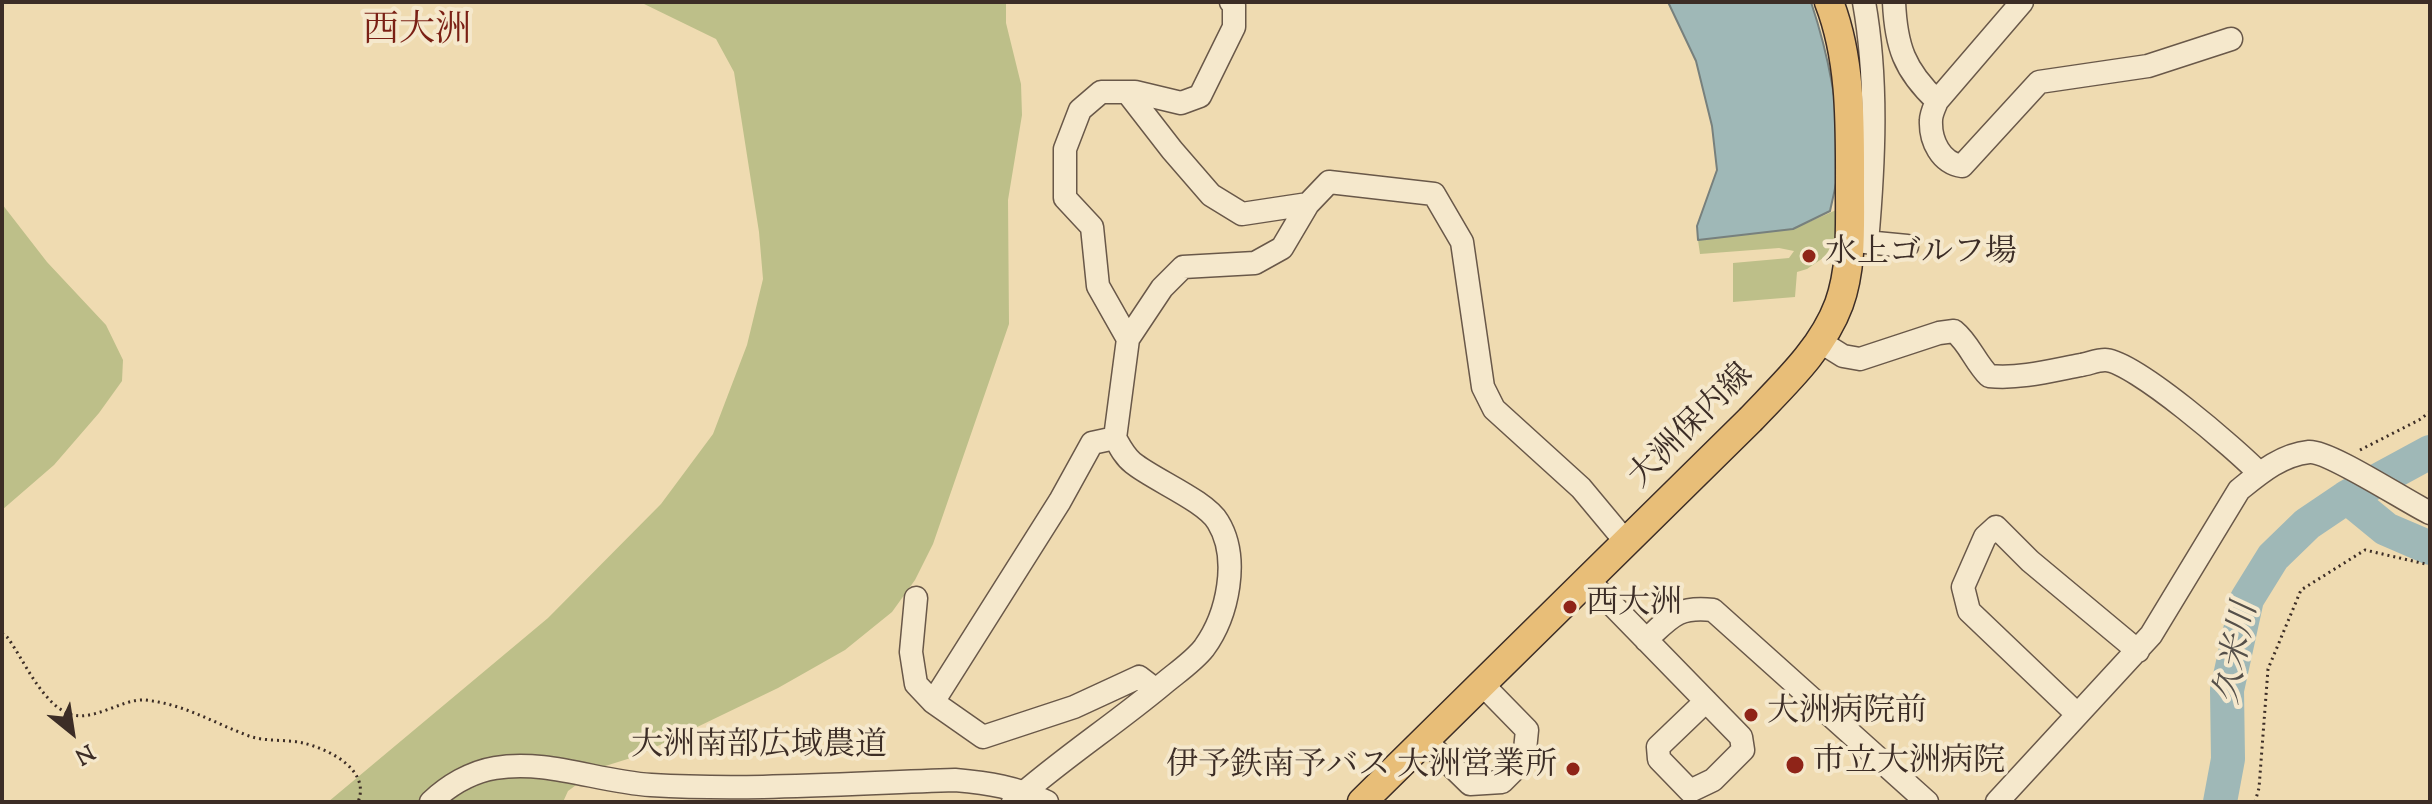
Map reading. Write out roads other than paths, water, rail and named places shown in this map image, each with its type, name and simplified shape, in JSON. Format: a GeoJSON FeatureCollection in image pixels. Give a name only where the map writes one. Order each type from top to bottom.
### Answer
{"type":"FeatureCollection","features":[{"type":"Feature","properties":{"kind":"main road","name":"大洲保内線"},"geometry":{"type":"LineString","coordinates":[[1362,802],[1772,397],[1819,341],[1838,306],[1858,241],[1843,57],[1829,2]]}},
{"type":"Feature","properties":{"kind":"street"},"geometry":{"type":"LineString","coordinates":[[1128,339],[1098,286],[1092,227],[1065,198],[1065,149],[1080,110],[1101,92],[1127,92],[1181,103],[1200,96],[1234,27],[1234,5],[1231,2]]}},
{"type":"Feature","properties":{"kind":"street"},"geometry":{"type":"LineString","coordinates":[[1864,2],[1872,67],[1871,190],[1858,241],[1907,246]]}},
{"type":"Feature","properties":{"kind":"street"},"geometry":{"type":"LineString","coordinates":[[1894,2],[1896,37],[1903,56],[1920,85],[1937,101]]}},
{"type":"Feature","properties":{"kind":"street"},"geometry":{"type":"LineString","coordinates":[[2022,2],[1937,101],[1930,119],[1936,149],[1951,164],[1962,166],[2039,82],[2148,66],[2231,39]]}},
{"type":"Feature","properties":{"kind":"street"},"geometry":{"type":"LineString","coordinates":[[1127,92],[1211,195],[1242,214],[1308,204]]}},
{"type":"Feature","properties":{"kind":"street"},"geometry":{"type":"LineString","coordinates":[[1019,797],[1201,652],[1223,612],[1230,565],[1228,542],[1216,518],[1129,461],[1115,438],[1128,339],[1162,288],[1183,267],[1255,263],[1282,248],[1308,204],[1329,182],[1434,194],[1462,242],[1483,387],[1494,409],[1581,488],[1626,542]]}},
{"type":"Feature","properties":{"kind":"street"},"geometry":{"type":"LineString","coordinates":[[1819,341],[1843,356],[1860,359],[1954,331],[1964,339],[1975,363],[1989,376],[2009,378],[2107,360],[2124,367],[2165,394],[2239,452],[2259,473]]}},
{"type":"Feature","properties":{"kind":"street"},"geometry":{"type":"LineString","coordinates":[[933,702],[1060,501],[1092,443],[1115,438]]}},
{"type":"Feature","properties":{"kind":"street"},"geometry":{"type":"LineString","coordinates":[[1997,802],[2151,635],[2239,490],[2259,473],[2284,458],[2312,451],[2426,511]]}},
{"type":"Feature","properties":{"kind":"street"},"geometry":{"type":"LineString","coordinates":[[2077,714],[1969,611],[1963,587],[1985,537],[1996,527],[2030,561],[2138,651]]}},
{"type":"Feature","properties":{"kind":"street"},"geometry":{"type":"LineString","coordinates":[[1588,580],[1706,701]]}},
{"type":"Feature","properties":{"kind":"street"},"geometry":{"type":"LineString","coordinates":[[916,598],[911,652],[916,684],[933,702],[983,737],[1074,707],[1139,677],[1156,690]]}},
{"type":"Feature","properties":{"kind":"street"},"geometry":{"type":"LineString","coordinates":[[1646,640],[1674,615],[1691,607],[1713,610],[1927,802]]}},
{"type":"Feature","properties":{"kind":"street"},"geometry":{"type":"LineString","coordinates":[[1425,740],[1470,784],[1502,782],[1524,760],[1527,730],[1483,685]]}},
{"type":"Feature","properties":{"kind":"street","name":"大洲南部広域農道"},"geometry":{"type":"LineString","coordinates":[[431,802],[464,778],[493,768],[535,766],[634,784],[695,788],[955,780],[995,784],[1019,797],[1047,802]]}},
{"type":"Feature","properties":{"kind":"water"},"geometry":{"type":"Polygon","coordinates":[[[1668,2],[1811,2],[1828,62],[1838,127],[1837,174],[1830,211],[1793,229],[1698,240],[1697,226],[1717,170],[1712,126],[1696,61],[1668,2]]]}},
{"type":"Feature","properties":{"kind":"waterway","name":"久米川"},"geometry":{"type":"LineString","coordinates":[[2220,802],[2228,759],[2227,690],[2247,599],[2273,557],[2307,524],[2347,497],[2430,452]]}},
{"type":"Feature","properties":{"kind":"waterway"},"geometry":{"type":"LineString","coordinates":[[2347,497],[2386,529],[2430,548]]}},
{"type":"Feature","properties":{"kind":"place","name":"水上ゴルフ場"},"geometry":{"type":"Point","coordinates":[1809,256]}},
{"type":"Feature","properties":{"kind":"place","name":"西大洲"},"geometry":{"type":"Point","coordinates":[1570,607]}},
{"type":"Feature","properties":{"kind":"place","name":"大洲病院前"},"geometry":{"type":"Point","coordinates":[1751,715]}},
{"type":"Feature","properties":{"kind":"place","name":"市立大洲病院"},"geometry":{"type":"Point","coordinates":[1795,765]}},
{"type":"Feature","properties":{"kind":"place","name":"伊予鉄南予バス 大洲営業所"},"geometry":{"type":"Point","coordinates":[1573,769]}},
{"type":"Feature","properties":{"kind":"district","name":"西大洲"},"geometry":{"type":"Point","coordinates":[417,34]}}]}
